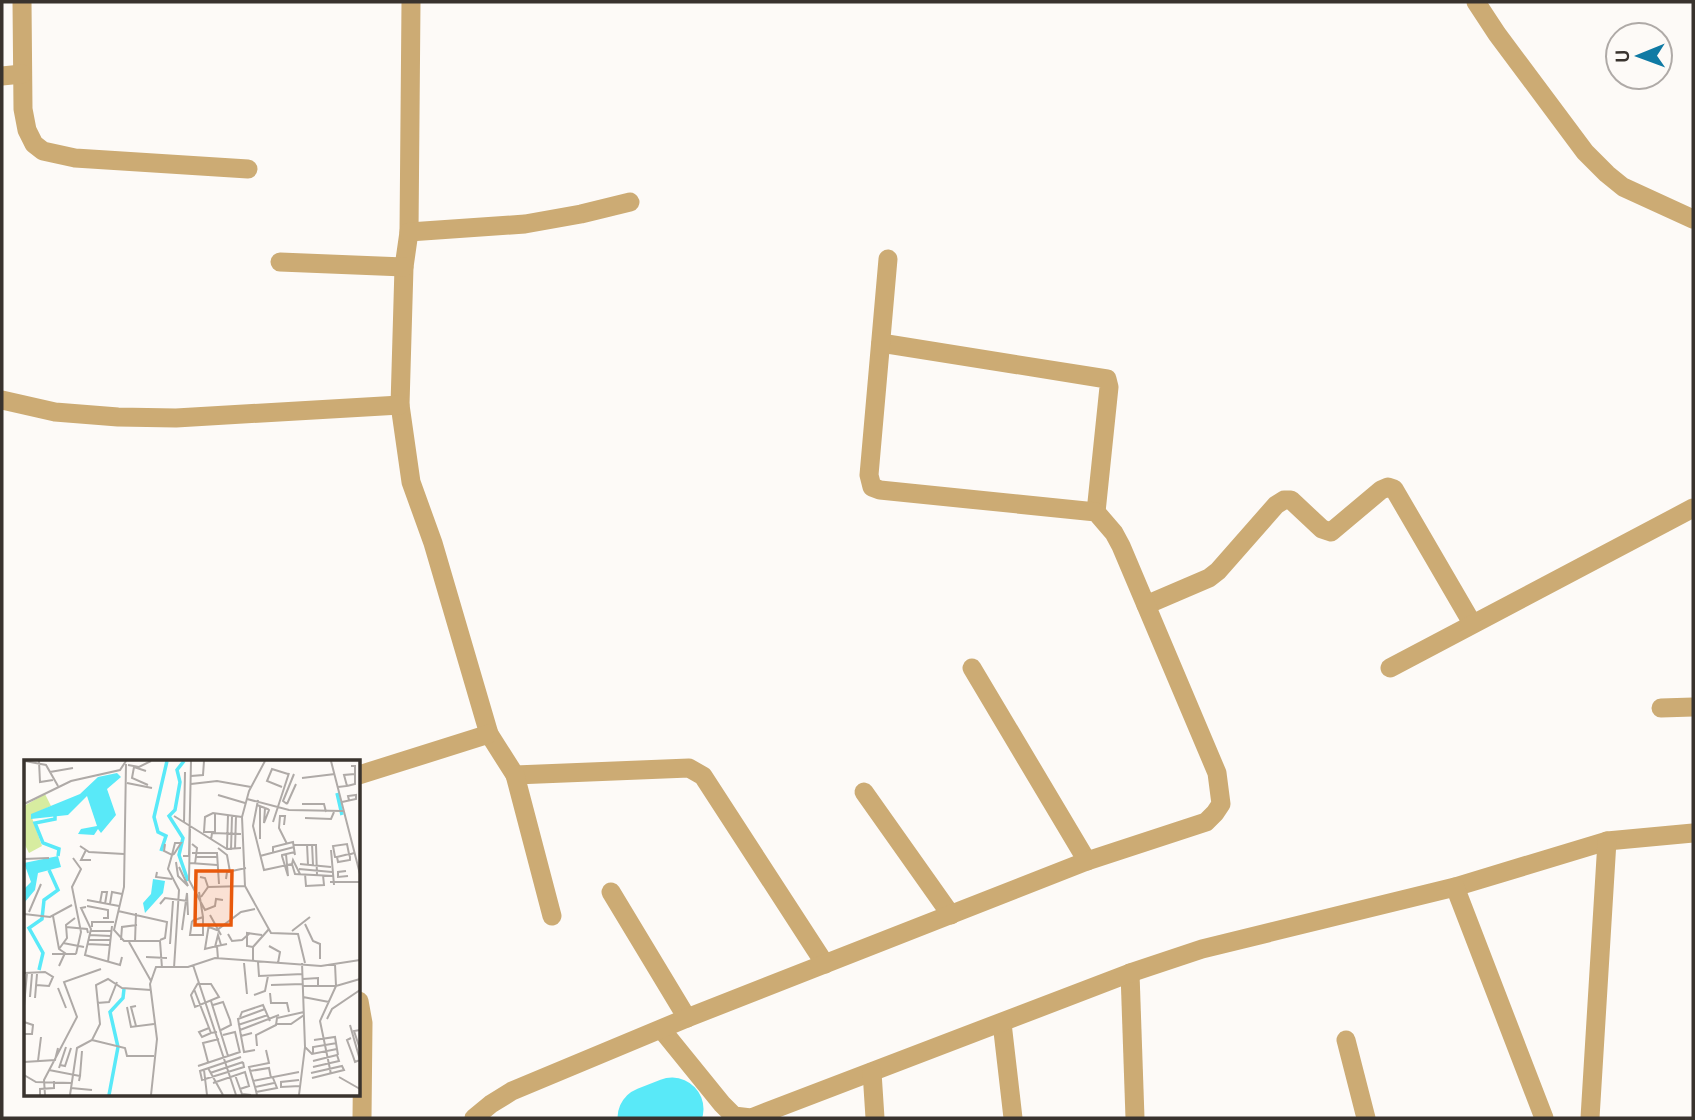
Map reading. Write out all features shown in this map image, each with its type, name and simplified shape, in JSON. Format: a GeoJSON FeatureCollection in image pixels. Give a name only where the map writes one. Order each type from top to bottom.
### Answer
{"type":"FeatureCollection","features":[{"type":"Feature","properties":{"kind":"street"},"geometry":{"type":"LineString","coordinates":[[22,2],[22,74],[27,130],[34,144],[43,150],[75,158],[248,169]]}},
{"type":"Feature","properties":{"kind":"street"},"geometry":{"type":"LineString","coordinates":[[411,2],[409,232],[404,267],[400,405],[411,482],[433,543],[489,734],[515,775],[552,916]]}},
{"type":"Feature","properties":{"kind":"street"},"geometry":{"type":"LineString","coordinates":[[1476,2],[1585,152],[1623,187],[1693,219]]}},
{"type":"Feature","properties":{"kind":"street"},"geometry":{"type":"LineString","coordinates":[[2,76],[22,74]]}},
{"type":"Feature","properties":{"kind":"street"},"geometry":{"type":"LineString","coordinates":[[409,232],[525,223],[582,214],[630,202]]}},
{"type":"Feature","properties":{"kind":"street"},"geometry":{"type":"LineString","coordinates":[[474,1118],[512,1091],[687,1018],[1087,861],[1206,822],[1220,804],[1217,773],[1146,605],[1114,533],[1096,512],[872,487],[869,475],[888,259]]}},
{"type":"Feature","properties":{"kind":"street"},"geometry":{"type":"LineString","coordinates":[[280,262],[404,267]]}},
{"type":"Feature","properties":{"kind":"street"},"geometry":{"type":"LineString","coordinates":[[881,343],[1107,379],[1109,387],[1096,512]]}},
{"type":"Feature","properties":{"kind":"street"},"geometry":{"type":"LineString","coordinates":[[2,400],[55,412],[176,418],[400,405]]}},
{"type":"Feature","properties":{"kind":"street"},"geometry":{"type":"LineString","coordinates":[[1146,605],[1202,581],[1218,571],[1276,505],[1284,500],[1291,500],[1322,529],[1331,531],[1388,487],[1394,489],[1472,623]]}},
{"type":"Feature","properties":{"kind":"street"},"geometry":{"type":"LineString","coordinates":[[1390,668],[1693,508]]}},
{"type":"Feature","properties":{"kind":"street"},"geometry":{"type":"LineString","coordinates":[[972,668],[1087,861]]}},
{"type":"Feature","properties":{"kind":"street"},"geometry":{"type":"LineString","coordinates":[[1661,708],[1693,707]]}},
{"type":"Feature","properties":{"kind":"street"},"geometry":{"type":"LineString","coordinates":[[360,775],[489,734]]}},
{"type":"Feature","properties":{"kind":"street"},"geometry":{"type":"LineString","coordinates":[[515,775],[690,768],[703,776],[825,964]]}},
{"type":"Feature","properties":{"kind":"street"},"geometry":{"type":"LineString","coordinates":[[864,792],[951,915]]}},
{"type":"Feature","properties":{"kind":"street"},"geometry":{"type":"LineString","coordinates":[[662,1030],[734,1116],[751,1118],[1130,973],[1202,949],[1455,887],[1607,841],[1693,833]]}},
{"type":"Feature","properties":{"kind":"street"},"geometry":{"type":"LineString","coordinates":[[1590,1118],[1607,841]]}},
{"type":"Feature","properties":{"kind":"street"},"geometry":{"type":"LineString","coordinates":[[1455,887],[1544,1118]]}},
{"type":"Feature","properties":{"kind":"street"},"geometry":{"type":"LineString","coordinates":[[611,892],[687,1018]]}},
{"type":"Feature","properties":{"kind":"street"},"geometry":{"type":"LineString","coordinates":[[1130,973],[1135,1118]]}},
{"type":"Feature","properties":{"kind":"street"},"geometry":{"type":"LineString","coordinates":[[360,1006],[363,1023],[362,1118]]}},
{"type":"Feature","properties":{"kind":"street"},"geometry":{"type":"LineString","coordinates":[[1002,1023],[1013,1118]]}},
{"type":"Feature","properties":{"kind":"street"},"geometry":{"type":"LineString","coordinates":[[1346,1040],[1366,1118]]}},
{"type":"Feature","properties":{"kind":"street"},"geometry":{"type":"LineString","coordinates":[[872,1072],[875,1118]]}},
{"type":"Feature","properties":{"kind":"waterway"},"geometry":{"type":"LineString","coordinates":[[649,1118],[672,1109]]}}]}
